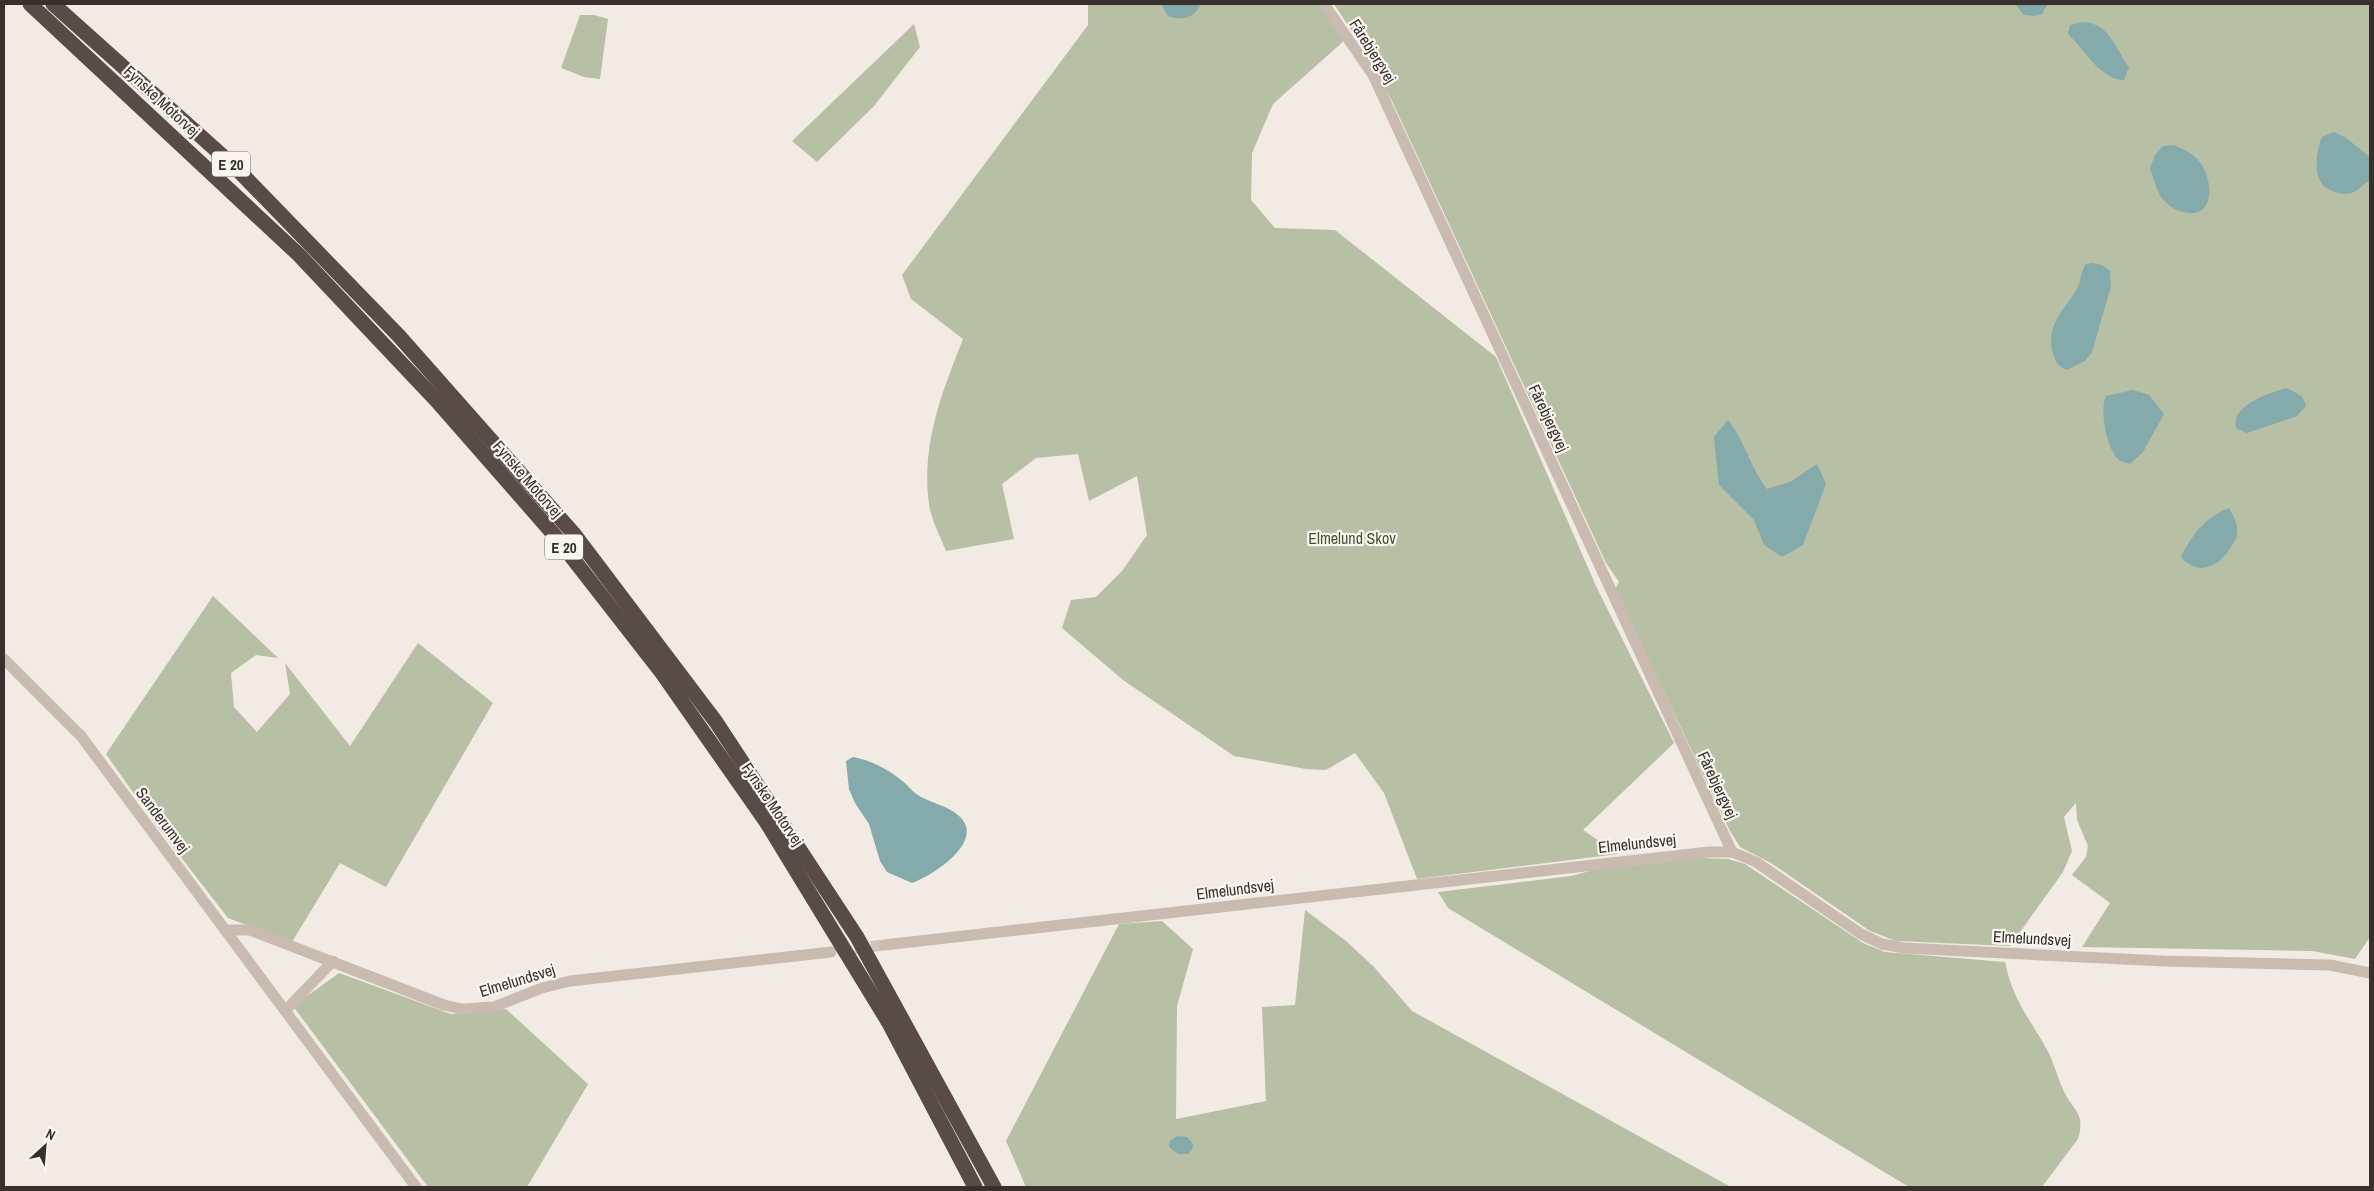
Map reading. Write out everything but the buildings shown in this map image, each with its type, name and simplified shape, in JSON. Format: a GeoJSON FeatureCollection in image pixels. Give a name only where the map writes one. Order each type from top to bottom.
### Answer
{"type":"FeatureCollection","features":[{"type":"Feature","properties":{"kind":"highway","name":"Fynske Motorvej"},"geometry":{"type":"LineString","coordinates":[[30,4],[299,255],[437,401],[556,537],[662,673],[767,823],[889,1023],[975,1187]]}},
{"type":"Feature","properties":{"kind":"highway","name":"Fynske Motorvej"},"geometry":{"type":"LineString","coordinates":[[53,4],[235,168],[399,336],[574,534],[716,722],[858,937],[994,1187]]}},
{"type":"Feature","properties":{"kind":"street","name":"Fårebjergvej"},"geometry":{"type":"LineString","coordinates":[[1324,4],[1373,75],[1732,852]]}},
{"type":"Feature","properties":{"kind":"street","name":"Sanderumvej"},"geometry":{"type":"LineString","coordinates":[[4,658],[82,736],[416,1187]]}},
{"type":"Feature","properties":{"kind":"street","name":"Elmelundsvej"},"geometry":{"type":"LineString","coordinates":[[884,945],[1638,859],[1708,852],[1732,852],[1756,862],[1861,934],[1882,944],[2163,961],[2330,965],[2370,973]]}},
{"type":"Feature","properties":{"kind":"street","name":"Elmelundsvej"},"geometry":{"type":"LineString","coordinates":[[226,930],[250,930],[444,1005],[478,1009],[494,1006],[542,988],[570,981],[831,952]]}},
{"type":"Feature","properties":{"kind":"street"},"geometry":{"type":"LineString","coordinates":[[285,1010],[333,961]]}},
{"type":"Feature","properties":{"kind":"green space","name":"Elmelund Skov"},"geometry":{"type":"Polygon","coordinates":[[[1088,4],[1321,4],[1345,40],[1273,104],[1252,153],[1251,200],[1275,228],[1335,230],[1496,357],[1596,586],[1674,743],[1583,830],[1618,854],[1417,879],[1384,793],[1355,753],[1326,770],[1306,769],[1234,756],[1123,680],[1062,628],[1071,600],[1096,597],[1122,571],[1147,535],[1137,476],[1089,501],[1078,454],[1036,458],[1002,484],[1014,539],[946,551],[930,510],[927,482],[928,461],[935,419],[963,339],[911,299],[902,275],[1088,25],[1088,4]]]}},
{"type":"Feature","properties":{"kind":"green space"},"geometry":{"type":"Polygon","coordinates":[[[1334,4],[2370,4],[2370,937],[2355,959],[2312,951],[2082,947],[2110,903],[2072,875],[2086,857],[2088,846],[2077,820],[2076,803],[2064,817],[2072,851],[2063,872],[2010,946],[1896,941],[1870,931],[1771,863],[1740,847],[1730,831],[1615,589],[1619,582],[1606,563],[1392,101],[1355,36],[1334,4]]]}},
{"type":"Feature","properties":{"kind":"green space"},"geometry":{"type":"Polygon","coordinates":[[[580,15],[594,15],[608,19],[600,79],[584,77],[561,68],[580,15]]]}},
{"type":"Feature","properties":{"kind":"green space"},"geometry":{"type":"Polygon","coordinates":[[[914,24],[920,47],[874,106],[817,162],[792,141],[914,24]]]}},
{"type":"Feature","properties":{"kind":"green space"},"geometry":{"type":"Polygon","coordinates":[[[213,596],[278,658],[256,655],[231,673],[234,707],[257,732],[290,694],[285,663],[350,746],[418,643],[493,703],[386,887],[340,863],[292,942],[228,918],[156,825],[106,754],[213,596]]]}},
{"type":"Feature","properties":{"kind":"green space"},"geometry":{"type":"Polygon","coordinates":[[[1699,858],[1728,859],[1745,864],[1863,943],[1885,952],[2005,962],[2012,987],[2049,1054],[2064,1091],[2078,1113],[2080,1120],[2078,1139],[2042,1187],[1909,1187],[1448,908],[1438,892],[1571,876],[1605,867],[1699,858]]]}},
{"type":"Feature","properties":{"kind":"green space"},"geometry":{"type":"Polygon","coordinates":[[[1305,910],[1346,941],[1374,967],[1412,1011],[1731,1187],[1026,1187],[1006,1141],[1119,924],[1162,921],[1193,949],[1177,1006],[1176,1119],[1266,1101],[1262,1007],[1295,1005],[1305,910]]]}},
{"type":"Feature","properties":{"kind":"green space"},"geometry":{"type":"Polygon","coordinates":[[[339,973],[451,1014],[506,1009],[588,1084],[527,1187],[428,1187],[293,1006],[339,973]]]}},
{"type":"Feature","properties":{"kind":"water"},"geometry":{"type":"Polygon","coordinates":[[[1161,4],[1199,4],[1200,6],[1190,16],[1177,18],[1168,16],[1161,4]]]}},
{"type":"Feature","properties":{"kind":"water"},"geometry":{"type":"Polygon","coordinates":[[[2015,4],[2048,4],[2042,14],[2034,16],[2024,15],[2015,4]]]}},
{"type":"Feature","properties":{"kind":"water"},"geometry":{"type":"Polygon","coordinates":[[[2083,22],[2092,23],[2100,27],[2111,38],[2129,67],[2124,80],[2116,79],[2100,69],[2068,34],[2070,25],[2083,22]]]}},
{"type":"Feature","properties":{"kind":"water"},"geometry":{"type":"Polygon","coordinates":[[[2334,132],[2346,138],[2370,157],[2370,180],[2347,194],[2327,189],[2318,176],[2317,160],[2322,137],[2334,132]]]}},
{"type":"Feature","properties":{"kind":"water"},"geometry":{"type":"Polygon","coordinates":[[[2174,145],[2195,157],[2207,176],[2209,195],[2207,204],[2202,210],[2194,213],[2180,211],[2165,202],[2161,197],[2150,168],[2155,155],[2163,146],[2174,145]]]}},
{"type":"Feature","properties":{"kind":"water"},"geometry":{"type":"Polygon","coordinates":[[[2092,263],[2102,265],[2110,271],[2111,286],[2092,352],[2085,361],[2067,370],[2057,363],[2053,353],[2051,343],[2054,326],[2077,289],[2084,266],[2092,263]]]}},
{"type":"Feature","properties":{"kind":"water"},"geometry":{"type":"Polygon","coordinates":[[[2286,388],[2299,394],[2305,402],[2306,406],[2297,416],[2247,433],[2236,428],[2239,412],[2245,406],[2261,397],[2286,388]]]}},
{"type":"Feature","properties":{"kind":"water"},"geometry":{"type":"Polygon","coordinates":[[[2133,390],[2149,395],[2164,414],[2143,452],[2130,464],[2119,460],[2111,448],[2105,430],[2103,410],[2106,396],[2133,390]]]}},
{"type":"Feature","properties":{"kind":"water"},"geometry":{"type":"Polygon","coordinates":[[[1728,420],[1767,489],[1790,482],[1817,464],[1826,484],[1803,545],[1782,557],[1764,545],[1754,520],[1719,485],[1714,437],[1728,420]]]}},
{"type":"Feature","properties":{"kind":"water"},"geometry":{"type":"Polygon","coordinates":[[[2229,508],[2236,524],[2237,534],[2235,541],[2226,554],[2221,560],[2208,567],[2194,567],[2188,563],[2181,557],[2195,534],[2213,516],[2229,508]]]}},
{"type":"Feature","properties":{"kind":"water"},"geometry":{"type":"Polygon","coordinates":[[[853,757],[866,760],[885,769],[920,796],[949,809],[959,816],[966,826],[966,836],[962,846],[954,856],[932,873],[912,883],[887,872],[880,861],[869,824],[855,803],[849,789],[846,761],[853,757]]]}},
{"type":"Feature","properties":{"kind":"water"},"geometry":{"type":"Polygon","coordinates":[[[1177,1136],[1187,1137],[1193,1144],[1192,1150],[1188,1154],[1178,1154],[1169,1147],[1170,1141],[1177,1136]]]}},
{"type":"Feature","properties":{"kind":"tunnel"},"geometry":{"type":"LineString","coordinates":[[838,951],[884,945]]}}]}
